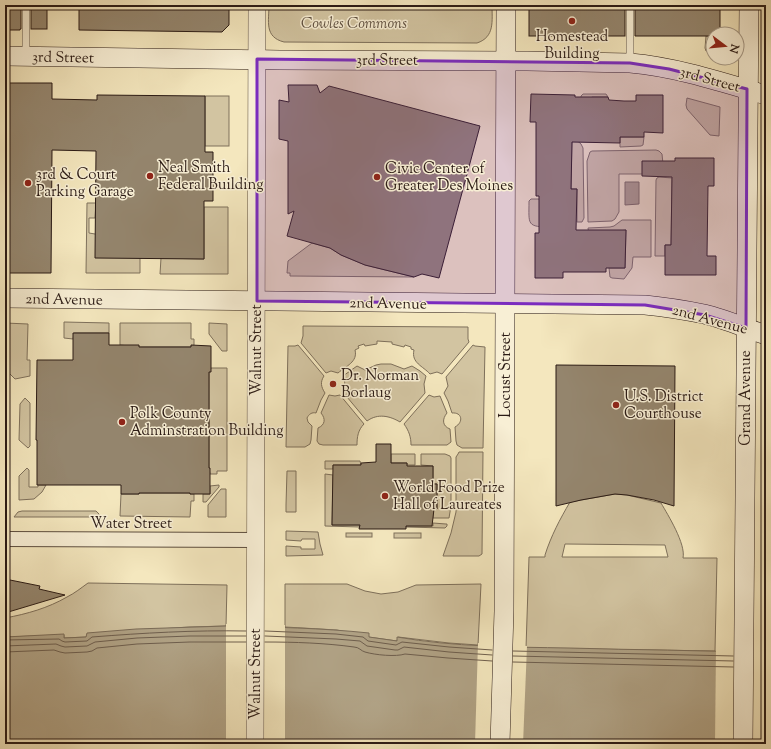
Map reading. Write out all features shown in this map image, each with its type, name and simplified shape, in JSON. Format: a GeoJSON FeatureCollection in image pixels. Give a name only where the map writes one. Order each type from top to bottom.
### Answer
{"type":"FeatureCollection","features":[{"type":"Feature","properties":{"kind":"main road","name":"Locust Street"},"geometry":{"type":"LineString","coordinates":[[500,744],[504,610],[506,5]]}},
{"type":"Feature","properties":{"kind":"main road","name":"Grand Avenue"},"geometry":{"type":"LineString","coordinates":[[743,744],[749,5]]}},
{"type":"Feature","properties":{"kind":"main road","name":"3rd Street"},"geometry":{"type":"LineString","coordinates":[[5,56],[630,63],[669,69],[766,95]]}},
{"type":"Feature","properties":{"kind":"main road","name":"2nd Avenue"},"geometry":{"type":"LineString","coordinates":[[5,298],[645,305],[669,307],[705,314],[766,334]]}},
{"type":"Feature","properties":{"kind":"street","name":"Walnut Street"},"geometry":{"type":"LineString","coordinates":[[255,744],[257,5]]}},
{"type":"Feature","properties":{"kind":"street","name":"Water Street"},"geometry":{"type":"LineString","coordinates":[[5,539],[256,540]]}},
{"type":"Feature","properties":{"kind":"lane"},"geometry":{"type":"LineString","coordinates":[[26,5],[26,56]]}},
{"type":"Feature","properties":{"kind":"lane"},"geometry":{"type":"LineString","coordinates":[[630,5],[630,63]]}},
{"type":"Feature","properties":{"kind":"highlighted area"},"geometry":{"type":"Polygon","coordinates":[[[257,59],[630,63],[669,69],[747,89],[746,328],[705,315],[645,305],[257,301],[257,59]]]}},
{"type":"Feature","properties":{"kind":"green space","name":"Cowles Commons"},"geometry":{"type":"Polygon","coordinates":[[[269,5],[492,5],[492,22],[490,33],[487,37],[477,43],[284,42],[278,40],[270,32],[268,22],[269,5]]]}},
{"type":"Feature","properties":{"kind":"green space"},"geometry":{"type":"Polygon","coordinates":[[[583,94],[606,94],[608,97],[592,97],[581,106],[581,96],[583,94]]]}},
{"type":"Feature","properties":{"kind":"green space"},"geometry":{"type":"Polygon","coordinates":[[[205,96],[229,96],[229,146],[205,146],[205,96]]]}},
{"type":"Feature","properties":{"kind":"green space"},"geometry":{"type":"Polygon","coordinates":[[[687,98],[720,107],[719,136],[710,135],[687,109],[687,98]]]}},
{"type":"Feature","properties":{"kind":"green space"},"geometry":{"type":"Polygon","coordinates":[[[572,136],[581,144],[583,148],[584,218],[582,222],[577,222],[577,189],[571,189],[572,136]]]}},
{"type":"Feature","properties":{"kind":"green space"},"geometry":{"type":"Polygon","coordinates":[[[620,137],[644,137],[643,145],[620,147],[620,137]]]}},
{"type":"Feature","properties":{"kind":"green space"},"geometry":{"type":"Polygon","coordinates":[[[656,150],[662,154],[663,164],[642,174],[619,174],[619,212],[615,219],[612,221],[588,222],[587,161],[590,152],[656,150]]]}},
{"type":"Feature","properties":{"kind":"green space"},"geometry":{"type":"Polygon","coordinates":[[[659,177],[672,178],[671,245],[665,245],[665,256],[655,256],[656,180],[659,177]]]}},
{"type":"Feature","properties":{"kind":"green space"},"geometry":{"type":"Polygon","coordinates":[[[531,199],[539,199],[552,227],[537,226],[531,223],[529,220],[529,201],[531,199]]]}},
{"type":"Feature","properties":{"kind":"green space"},"geometry":{"type":"Polygon","coordinates":[[[87,203],[96,203],[95,218],[89,218],[89,233],[95,234],[140,258],[140,273],[86,273],[87,203]]]}},
{"type":"Feature","properties":{"kind":"green space"},"geometry":{"type":"Polygon","coordinates":[[[204,207],[228,207],[228,274],[160,274],[161,258],[204,259],[204,207]]]}},
{"type":"Feature","properties":{"kind":"green space"},"geometry":{"type":"Polygon","coordinates":[[[622,220],[651,220],[651,257],[633,257],[632,268],[624,279],[610,277],[609,268],[625,268],[626,230],[589,236],[588,228],[610,227],[622,220]]]}},
{"type":"Feature","properties":{"kind":"green space"},"geometry":{"type":"Polygon","coordinates":[[[312,243],[330,248],[341,255],[365,265],[414,277],[290,276],[290,273],[287,273],[288,261],[312,243]]]}},
{"type":"Feature","properties":{"kind":"green space"},"geometry":{"type":"Polygon","coordinates":[[[64,322],[109,323],[109,333],[74,333],[73,339],[64,338],[64,322]]]}},
{"type":"Feature","properties":{"kind":"green space"},"geometry":{"type":"Polygon","coordinates":[[[5,323],[28,324],[27,360],[30,360],[30,376],[15,379],[5,369],[5,323]]]}},
{"type":"Feature","properties":{"kind":"green space"},"geometry":{"type":"Polygon","coordinates":[[[120,323],[191,323],[191,339],[194,339],[194,345],[191,347],[139,347],[120,345],[120,323]]]}},
{"type":"Feature","properties":{"kind":"green space"},"geometry":{"type":"Polygon","coordinates":[[[209,323],[227,324],[227,351],[222,351],[209,334],[209,323]]]}},
{"type":"Feature","properties":{"kind":"green space"},"geometry":{"type":"Polygon","coordinates":[[[303,326],[468,327],[469,342],[442,374],[437,372],[430,374],[418,364],[414,358],[414,350],[411,349],[411,347],[392,344],[392,342],[377,341],[377,344],[365,346],[364,344],[358,346],[359,348],[355,350],[355,358],[353,361],[338,373],[331,371],[326,373],[301,343],[303,326]]]}},
{"type":"Feature","properties":{"kind":"green space"},"geometry":{"type":"Polygon","coordinates":[[[298,345],[324,376],[322,384],[325,393],[316,413],[309,415],[307,418],[308,422],[312,426],[310,444],[305,447],[286,447],[288,346],[298,345]]]}},
{"type":"Feature","properties":{"kind":"green space"},"geometry":{"type":"Polygon","coordinates":[[[473,345],[485,347],[483,448],[462,448],[457,445],[455,427],[460,423],[461,418],[458,414],[452,413],[444,393],[448,386],[446,377],[473,345]]]}},
{"type":"Feature","properties":{"kind":"green space"},"geometry":{"type":"Polygon","coordinates":[[[381,364],[391,364],[404,369],[412,366],[426,376],[424,384],[425,393],[400,422],[384,416],[371,418],[367,421],[342,391],[345,384],[343,376],[357,366],[365,370],[381,364]]]}},
{"type":"Feature","properties":{"kind":"green space"},"geometry":{"type":"Polygon","coordinates":[[[211,368],[227,368],[227,471],[217,471],[217,474],[210,474],[209,468],[209,372],[211,368]]]}},
{"type":"Feature","properties":{"kind":"green space"},"geometry":{"type":"Polygon","coordinates":[[[766,372],[766,588],[764,588],[764,398],[766,372]]]}},
{"type":"Feature","properties":{"kind":"green space"},"geometry":{"type":"Polygon","coordinates":[[[329,395],[340,395],[364,424],[358,434],[357,445],[323,445],[319,444],[317,441],[318,428],[324,422],[324,417],[321,413],[329,395]]]}},
{"type":"Feature","properties":{"kind":"green space"},"geometry":{"type":"Polygon","coordinates":[[[429,395],[434,397],[440,396],[447,413],[444,418],[444,424],[450,429],[451,442],[447,445],[411,445],[411,439],[404,424],[429,395]]]}},
{"type":"Feature","properties":{"kind":"green space"},"geometry":{"type":"Polygon","coordinates":[[[25,398],[30,403],[30,446],[28,448],[19,440],[20,404],[25,398]]]}},
{"type":"Feature","properties":{"kind":"green space"},"geometry":{"type":"Polygon","coordinates":[[[459,452],[483,452],[482,554],[479,556],[443,556],[456,512],[456,457],[459,452]]]}},
{"type":"Feature","properties":{"kind":"green space"},"geometry":{"type":"Polygon","coordinates":[[[391,454],[415,454],[415,465],[407,465],[407,463],[391,463],[391,454]]]}},
{"type":"Feature","properties":{"kind":"green space"},"geometry":{"type":"Polygon","coordinates":[[[421,454],[445,454],[451,458],[451,506],[449,518],[433,518],[433,509],[437,509],[437,484],[433,484],[433,466],[421,465],[421,454]]]}},
{"type":"Feature","properties":{"kind":"green space"},"geometry":{"type":"Polygon","coordinates":[[[325,461],[360,461],[361,465],[333,465],[333,469],[325,469],[325,461]]]}},
{"type":"Feature","properties":{"kind":"green space"},"geometry":{"type":"Polygon","coordinates":[[[27,468],[29,470],[29,487],[46,485],[42,492],[34,499],[19,500],[19,476],[27,468]]]}},
{"type":"Feature","properties":{"kind":"green space"},"geometry":{"type":"Polygon","coordinates":[[[287,471],[296,471],[296,512],[286,512],[287,471]]]}},
{"type":"Feature","properties":{"kind":"green space"},"geometry":{"type":"Polygon","coordinates":[[[325,474],[333,475],[332,525],[359,525],[360,527],[325,526],[325,474]]]}},
{"type":"Feature","properties":{"kind":"green space"},"geometry":{"type":"Polygon","coordinates":[[[219,485],[219,487],[206,502],[203,502],[203,494],[210,494],[210,486],[219,485]]]}},
{"type":"Feature","properties":{"kind":"green space"},"geometry":{"type":"Polygon","coordinates":[[[221,489],[226,489],[226,517],[208,517],[208,505],[221,489]]]}},
{"type":"Feature","properties":{"kind":"green space"},"geometry":{"type":"Polygon","coordinates":[[[121,494],[194,494],[194,501],[191,501],[190,517],[120,516],[121,494]]]}},
{"type":"Feature","properties":{"kind":"green space"},"geometry":{"type":"Polygon","coordinates":[[[615,494],[627,495],[661,503],[672,522],[682,545],[683,558],[717,558],[715,651],[526,648],[529,557],[545,557],[553,534],[570,502],[615,494]],[[565,544],[562,557],[668,557],[665,545],[565,544]]]}},
{"type":"Feature","properties":{"kind":"green space"},"geometry":{"type":"Polygon","coordinates":[[[96,511],[99,514],[99,517],[14,517],[18,512],[96,511]]]}},
{"type":"Feature","properties":{"kind":"green space"},"geometry":{"type":"Polygon","coordinates":[[[433,523],[447,524],[447,526],[445,528],[406,527],[433,526],[433,523]]]}},
{"type":"Feature","properties":{"kind":"green space"},"geometry":{"type":"Polygon","coordinates":[[[286,531],[318,532],[323,555],[286,556],[286,546],[301,547],[301,549],[315,549],[315,539],[302,539],[301,541],[286,540],[286,531]]]}},
{"type":"Feature","properties":{"kind":"green space"},"geometry":{"type":"Polygon","coordinates":[[[346,533],[372,533],[372,537],[346,537],[346,533]]]}},
{"type":"Feature","properties":{"kind":"green space"},"geometry":{"type":"Polygon","coordinates":[[[394,533],[421,533],[421,538],[394,538],[394,533]]]}},
{"type":"Feature","properties":{"kind":"green space"},"geometry":{"type":"Polygon","coordinates":[[[88,583],[227,585],[226,626],[87,634],[87,637],[64,638],[64,635],[5,637],[5,618],[29,612],[60,601],[88,583]]]}},
{"type":"Feature","properties":{"kind":"green space"},"geometry":{"type":"Polygon","coordinates":[[[285,584],[347,584],[365,591],[381,594],[398,592],[416,585],[481,584],[478,645],[398,637],[397,641],[368,637],[337,630],[285,627],[285,584]]]}},
{"type":"Feature","properties":{"kind":"water"},"geometry":{"type":"Polygon","coordinates":[[[625,182],[639,182],[639,204],[625,205],[625,182]]]}},
{"type":"Feature","properties":{"kind":"water"},"geometry":{"type":"Polygon","coordinates":[[[226,626],[351,631],[369,633],[369,637],[397,641],[397,637],[440,643],[483,646],[766,653],[766,744],[5,744],[5,637],[64,634],[64,638],[86,637],[87,633],[136,629],[226,626]]]}},
{"type":"Feature","properties":{"kind":"pier"},"geometry":{"type":"Polygon","coordinates":[[[226,624],[285,625],[285,744],[226,744],[226,624]]]}},
{"type":"Feature","properties":{"kind":"pier"},"geometry":{"type":"Polygon","coordinates":[[[478,643],[527,646],[523,744],[475,744],[478,643]]]}},
{"type":"Feature","properties":{"kind":"pier"},"geometry":{"type":"Polygon","coordinates":[[[716,649],[766,651],[766,744],[715,744],[716,649]]]}},
{"type":"Feature","properties":{"kind":"building"},"geometry":{"type":"Polygon","coordinates":[[[5,5],[21,5],[20,30],[5,30],[5,5]]]}},
{"type":"Feature","properties":{"kind":"building"},"geometry":{"type":"Polygon","coordinates":[[[31,5],[47,5],[47,29],[31,29],[31,5]]]}},
{"type":"Feature","properties":{"kind":"building"},"geometry":{"type":"Polygon","coordinates":[[[79,5],[229,5],[229,25],[222,32],[79,30],[79,5]]]}},
{"type":"Feature","properties":{"kind":"building","name":"Homestead Building"},"geometry":{"type":"Polygon","coordinates":[[[529,5],[625,5],[625,36],[529,36],[529,5]]]}},
{"type":"Feature","properties":{"kind":"building"},"geometry":{"type":"Polygon","coordinates":[[[635,5],[720,5],[720,26],[705,26],[705,36],[635,36],[635,5]]]}},
{"type":"Feature","properties":{"kind":"building","name":"Neal Smith Federal Building"},"geometry":{"type":"Polygon","coordinates":[[[5,83],[52,83],[52,99],[97,100],[97,95],[205,96],[205,152],[213,152],[213,201],[204,201],[204,259],[95,258],[96,151],[52,150],[51,273],[5,273],[5,83]]]}},
{"type":"Feature","properties":{"kind":"building","name":"Civic Center of Greater Des Moines"},"geometry":{"type":"Polygon","coordinates":[[[288,85],[317,85],[320,93],[329,86],[480,126],[439,278],[422,274],[414,277],[365,265],[341,255],[330,248],[287,236],[294,211],[288,214],[288,141],[279,139],[279,100],[289,102],[288,85]]]}},
{"type":"Feature","properties":{"kind":"building"},"geometry":{"type":"Polygon","coordinates":[[[531,94],[575,95],[575,97],[608,97],[609,100],[624,101],[636,101],[636,95],[663,95],[663,133],[644,132],[644,137],[620,137],[620,143],[572,142],[571,189],[577,189],[576,230],[626,230],[625,268],[606,268],[606,272],[563,272],[563,278],[535,278],[535,233],[539,233],[539,196],[536,196],[536,122],[530,122],[531,94]]]}},
{"type":"Feature","properties":{"kind":"building"},"geometry":{"type":"Polygon","coordinates":[[[675,158],[714,158],[714,186],[708,186],[707,256],[716,256],[716,275],[665,275],[665,245],[671,245],[672,177],[642,176],[642,161],[675,161],[675,158]]]}},
{"type":"Feature","properties":{"kind":"building","name":"Polk County Adminstration Building"},"geometry":{"type":"Polygon","coordinates":[[[73,333],[109,333],[109,345],[139,345],[139,347],[191,347],[191,345],[211,346],[211,372],[209,372],[210,494],[121,494],[121,485],[37,485],[37,360],[73,360],[73,333]]]}},
{"type":"Feature","properties":{"kind":"building","name":"U.S. District Courthouse"},"geometry":{"type":"Polygon","coordinates":[[[556,365],[675,366],[674,506],[654,500],[615,494],[556,506],[556,365]]]}},
{"type":"Feature","properties":{"kind":"building","name":"World Food Prize Hall of Laureates"},"geometry":{"type":"Polygon","coordinates":[[[376,444],[391,444],[391,463],[407,463],[407,466],[433,466],[433,484],[437,484],[437,509],[434,509],[432,526],[406,526],[406,529],[359,529],[360,525],[332,525],[333,465],[361,465],[361,463],[376,462],[376,444]]]}},
{"type":"Feature","properties":{"kind":"building"},"geometry":{"type":"Polygon","coordinates":[[[5,579],[40,586],[39,589],[65,595],[5,613],[5,579]]]}},
{"type":"Feature","properties":{"kind":"place","name":"Homestead Building"},"geometry":{"type":"Point","coordinates":[572,21]}},
{"type":"Feature","properties":{"kind":"place","name":"Neal Smith Federal Building"},"geometry":{"type":"Point","coordinates":[150,176]}},
{"type":"Feature","properties":{"kind":"place","name":"Civic Center of Greater Des Moines"},"geometry":{"type":"Point","coordinates":[377,177]}},
{"type":"Feature","properties":{"kind":"place","name":"3rd & Court Parking Garage"},"geometry":{"type":"Point","coordinates":[28,183]}},
{"type":"Feature","properties":{"kind":"place","name":"Dr. Norman Borlaug"},"geometry":{"type":"Point","coordinates":[333,384]}},
{"type":"Feature","properties":{"kind":"place","name":"U.S. District Courthouse"},"geometry":{"type":"Point","coordinates":[616,405]}},
{"type":"Feature","properties":{"kind":"place","name":"Polk County Adminstration Building"},"geometry":{"type":"Point","coordinates":[122,422]}},
{"type":"Feature","properties":{"kind":"place","name":"World Food Prize Hall of Laureates"},"geometry":{"type":"Point","coordinates":[385,496]}}]}
